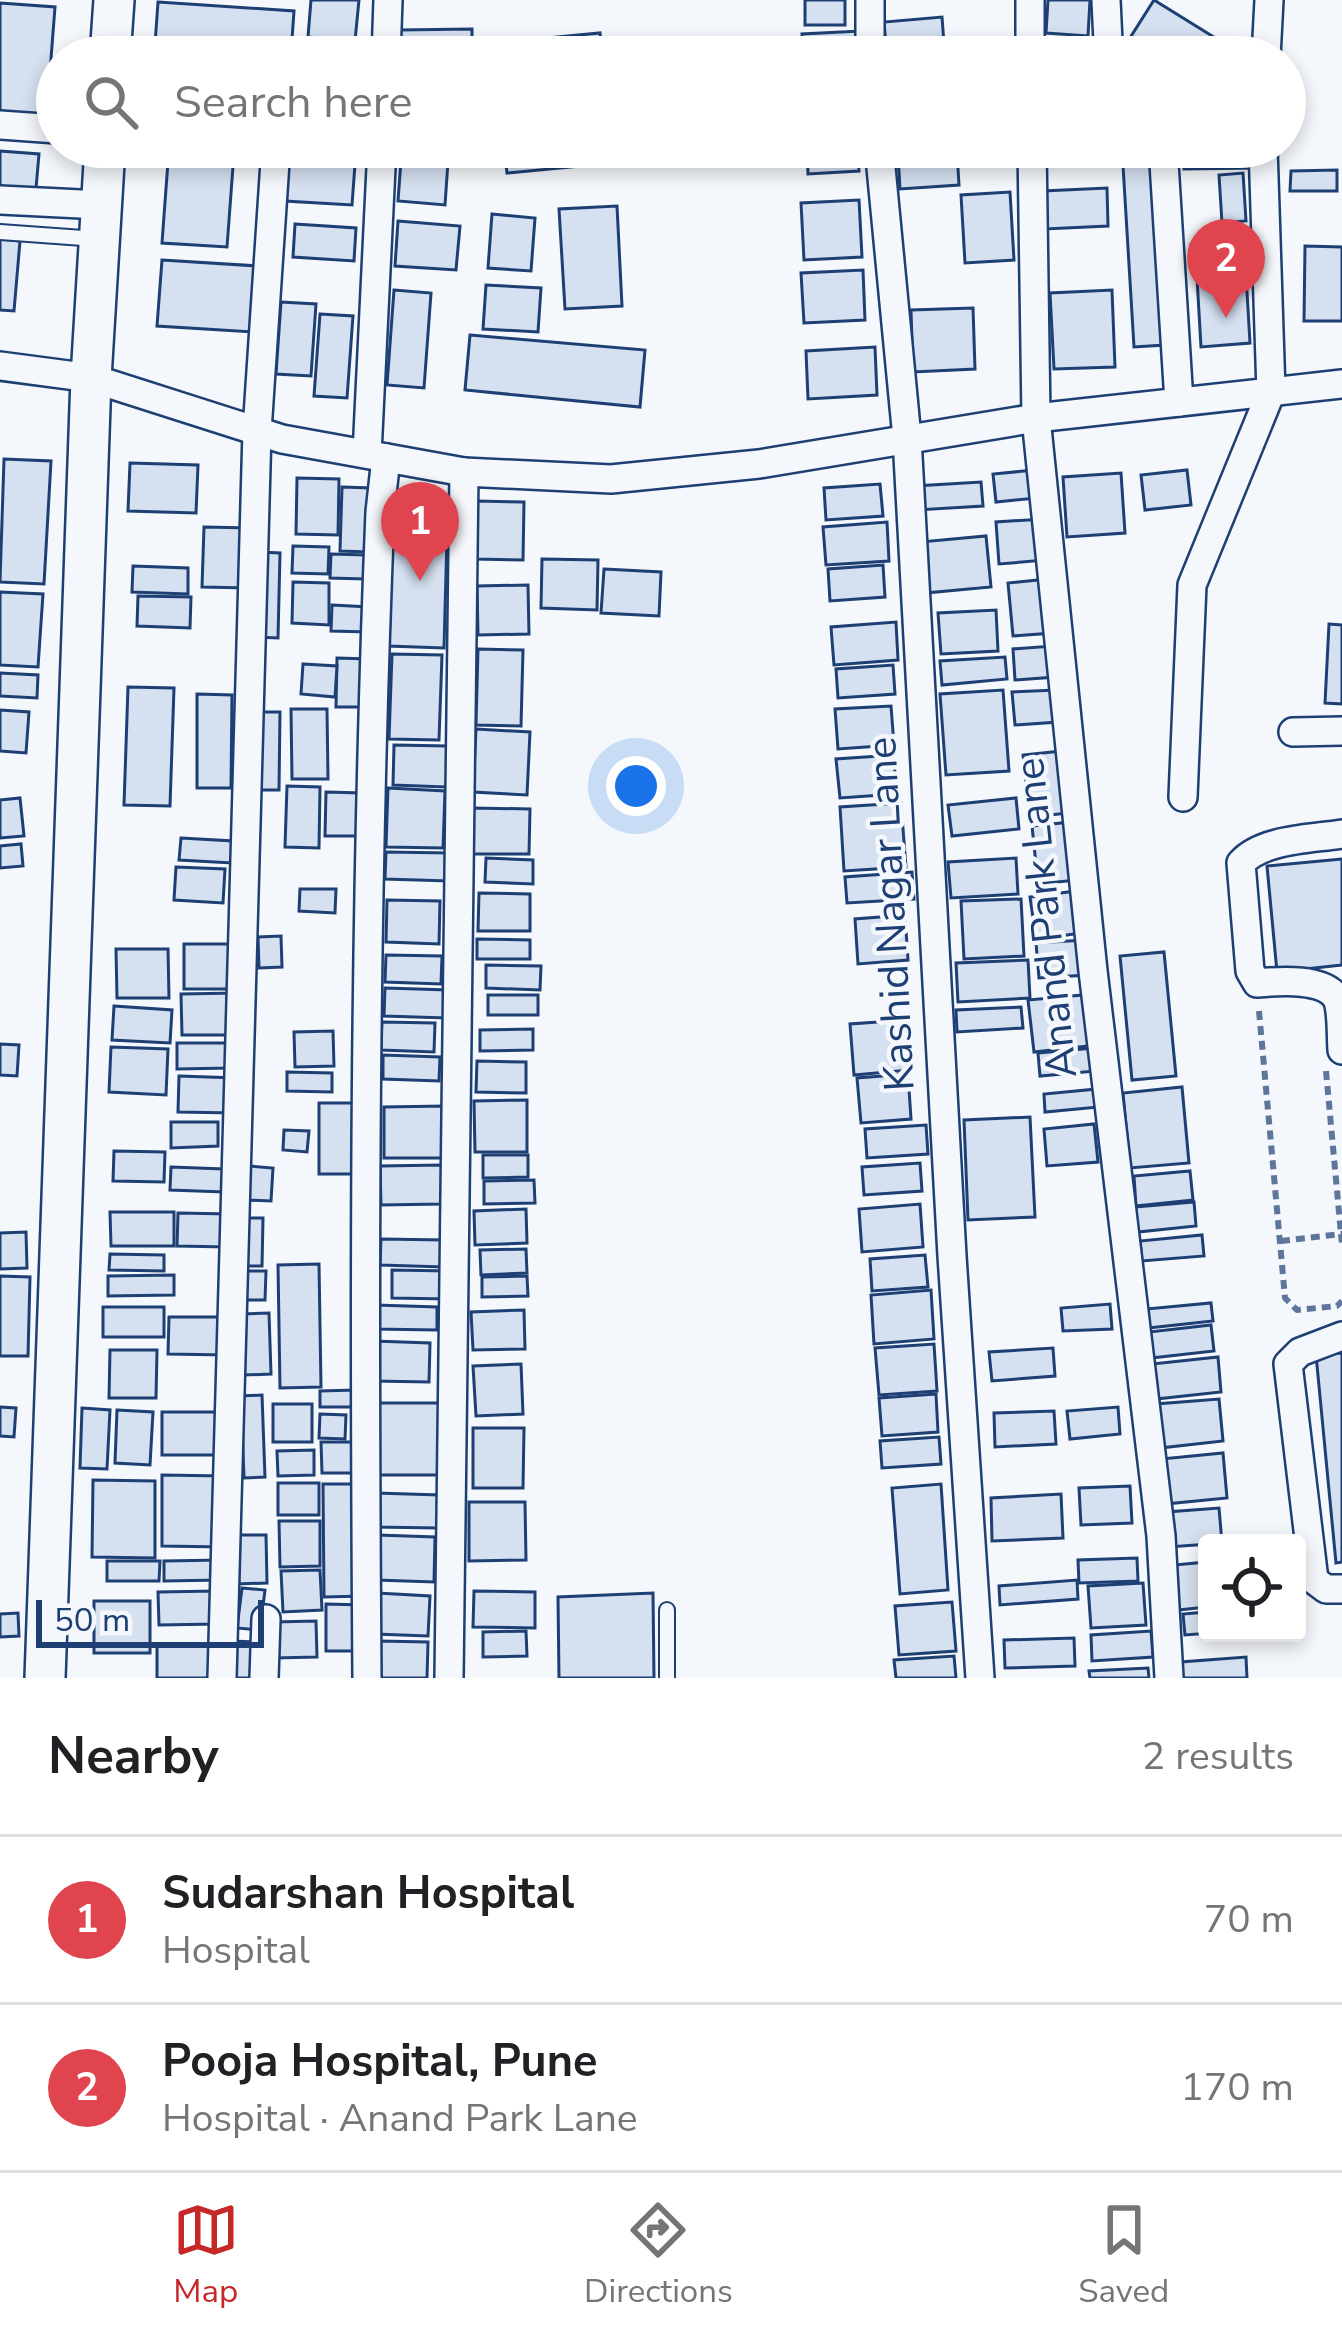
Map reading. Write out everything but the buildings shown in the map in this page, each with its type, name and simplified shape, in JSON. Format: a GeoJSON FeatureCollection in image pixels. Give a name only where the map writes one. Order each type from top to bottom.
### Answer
{"type":"FeatureCollection","features":[{"type":"Feature","properties":{"kind":"street"},"geometry":{"type":"LineString","coordinates":[[112,36],[114,0]]}},
{"type":"Feature","properties":{"kind":"street"},"geometry":{"type":"LineString","coordinates":[[387,36],[388,0]]}},
{"type":"Feature","properties":{"kind":"street"},"geometry":{"type":"LineString","coordinates":[[870,0],[870,36]]}},
{"type":"Feature","properties":{"kind":"street"},"geometry":{"type":"LineString","coordinates":[[1030,0],[1030,36]]}},
{"type":"Feature","properties":{"kind":"street"},"geometry":{"type":"LineString","coordinates":[[1106,0],[1108,36]]}},
{"type":"Feature","properties":{"kind":"street"},"geometry":{"type":"LineString","coordinates":[[1268,36],[1269,0]]}},
{"type":"Feature","properties":{"kind":"street"},"geometry":{"type":"LineString","coordinates":[[0,125],[36,128]]}},
{"type":"Feature","properties":{"kind":"street"},"geometry":{"type":"LineString","coordinates":[[45,1678],[91,379],[104,168]]}},
{"type":"Feature","properties":{"kind":"street"},"geometry":{"type":"LineString","coordinates":[[222,1678],[257,430],[275,168]]}},
{"type":"Feature","properties":{"kind":"street"},"geometry":{"type":"LineString","coordinates":[[367,1678],[363,1264],[368,846],[380,512],[382,168]]}},
{"type":"Feature","properties":{"kind":"street","name":"Kashid Nagar Lane"},"geometry":{"type":"LineString","coordinates":[[881,168],[907,438],[980,1678]]}},
{"type":"Feature","properties":{"kind":"street","name":"Anand Park Lane"},"geometry":{"type":"LineString","coordinates":[[1032,168],[1036,418],[1093,971],[1161,1536],[1169,1678]]}},
{"type":"Feature","properties":{"kind":"street"},"geometry":{"type":"LineString","coordinates":[[1164,168],[1179,402]]}},
{"type":"Feature","properties":{"kind":"street"},"geometry":{"type":"LineString","coordinates":[[1183,797],[1192,585],[1271,392],[1264,168]]}},
{"type":"Feature","properties":{"kind":"street"},"geometry":{"type":"LineString","coordinates":[[0,200],[100,222]]}},
{"type":"Feature","properties":{"kind":"street"},"geometry":{"type":"LineString","coordinates":[[0,366],[91,379],[257,430],[377,456],[464,472],[611,479],[759,464],[1036,418],[1342,384]]}},
{"type":"Feature","properties":{"kind":"street"},"geometry":{"type":"LineString","coordinates":[[448,1678],[464,472]]}},
{"type":"Feature","properties":{"kind":"street"},"geometry":{"type":"LineString","coordinates":[[1293,732],[1342,731]]}},
{"type":"Feature","properties":{"kind":"street"},"geometry":{"type":"LineString","coordinates":[[1333,1054],[1338,1001],[1329,991],[1277,981],[1257,983],[1250,971],[1240,863],[1248,854],[1270,847],[1342,834]]}},
{"type":"Feature","properties":{"kind":"street"},"geometry":{"type":"LineString","coordinates":[[1342,1336],[1300,1352],[1288,1364],[1314,1580],[1326,1589],[1342,1589]]}},
{"type":"Feature","properties":{"kind":"street"},"geometry":{"type":"LineString","coordinates":[[264,1678],[266,1618]]}},
{"type":"Feature","properties":{"kind":"lane"},"geometry":{"type":"LineString","coordinates":[[0,232],[100,222]]}},
{"type":"Feature","properties":{"kind":"lane"},"geometry":{"type":"LineString","coordinates":[[667,1610],[667,1678]]}},
{"type":"Feature","properties":{"kind":"path"},"geometry":{"type":"LineString","coordinates":[[1257,983],[1285,1298],[1297,1310],[1337,1306],[1342,1301]]}},
{"type":"Feature","properties":{"kind":"path"},"geometry":{"type":"LineString","coordinates":[[1333,1054],[1342,1244]]}},
{"type":"Feature","properties":{"kind":"path"},"geometry":{"type":"LineString","coordinates":[[1281,1241],[1341,1234]]}},
{"type":"Feature","properties":{"kind":"place","name":"Pooja Hospital, Pune"},"geometry":{"type":"Point","coordinates":[1226,318]}},
{"type":"Feature","properties":{"kind":"place","name":"Sudarshan Hospital"},"geometry":{"type":"Point","coordinates":[420,581]}}]}
